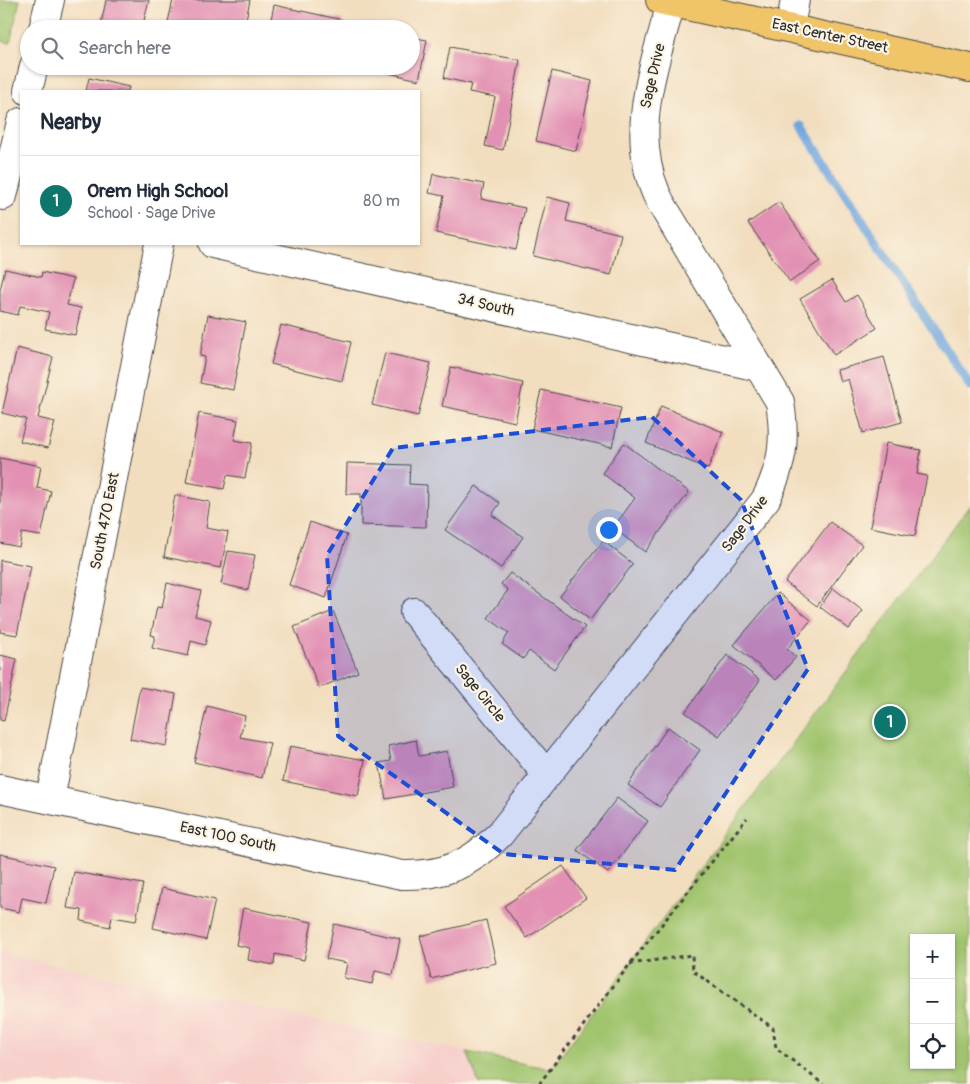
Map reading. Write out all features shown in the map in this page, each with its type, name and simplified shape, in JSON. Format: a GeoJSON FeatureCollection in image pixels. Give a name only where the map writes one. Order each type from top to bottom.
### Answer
{"type":"FeatureCollection","features":[{"type":"Feature","properties":{"kind":"main road","name":"East Center Street"},"geometry":{"type":"LineString","coordinates":[[665,1],[970,68]]}},
{"type":"Feature","properties":{"kind":"street"},"geometry":{"type":"LineString","coordinates":[[45,20],[50,0]]}},
{"type":"Feature","properties":{"kind":"street"},"geometry":{"type":"LineString","coordinates":[[790,27],[795,0]]}},
{"type":"Feature","properties":{"kind":"street","name":"Sage Drive"},"geometry":{"type":"LineString","coordinates":[[457,867],[485,850],[500,834],[766,499],[777,476],[783,452],[784,427],[780,402],[673,223],[656,193],[649,172],[643,138],[645,104],[665,1]]}},
{"type":"Feature","properties":{"kind":"street"},"geometry":{"type":"LineString","coordinates":[[28,90],[32,75]]}},
{"type":"Feature","properties":{"kind":"street"},"geometry":{"type":"LineString","coordinates":[[8,197],[20,128]]}},
{"type":"Feature","properties":{"kind":"street","name":"South 470 East"},"geometry":{"type":"LineString","coordinates":[[50,799],[160,245]]}},
{"type":"Feature","properties":{"kind":"street","name":"34 South"},"geometry":{"type":"LineString","coordinates":[[217,245],[759,367]]}},
{"type":"Feature","properties":{"kind":"street","name":"Sage Circle"},"geometry":{"type":"LineString","coordinates":[[414,612],[546,774]]}},
{"type":"Feature","properties":{"kind":"street","name":"East 100 South"},"geometry":{"type":"LineString","coordinates":[[0,789],[402,875],[425,876],[457,867]]}},
{"type":"Feature","properties":{"kind":"path"},"geometry":{"type":"LineString","coordinates":[[539,1084],[630,964],[747,818]]}},
{"type":"Feature","properties":{"kind":"path"},"geometry":{"type":"LineString","coordinates":[[630,964],[692,955],[693,971],[773,1028],[776,1048],[823,1084]]}},
{"type":"Feature","properties":{"kind":"highlighted area"},"geometry":{"type":"Polygon","coordinates":[[[652,417],[741,500],[808,669],[675,870],[504,854],[338,736],[327,555],[393,448],[652,417]]]}},
{"type":"Feature","properties":{"kind":"shaded area"},"geometry":{"type":"Polygon","coordinates":[[[970,505],[970,1084],[0,1084],[0,953],[551,1069],[970,505]]]}},
{"type":"Feature","properties":{"kind":"green space"},"geometry":{"type":"Polygon","coordinates":[[[0,0],[20,0],[10,43],[0,40],[0,0]]]}},
{"type":"Feature","properties":{"kind":"green space"},"geometry":{"type":"Polygon","coordinates":[[[970,505],[970,1084],[479,1084],[467,1052],[551,1069],[970,505]]]}},
{"type":"Feature","properties":{"kind":"building"},"geometry":{"type":"Polygon","coordinates":[[[106,0],[149,0],[144,20],[102,20],[106,0]]]}},
{"type":"Feature","properties":{"kind":"building"},"geometry":{"type":"Polygon","coordinates":[[[173,0],[250,0],[246,20],[168,20],[173,0]]]}},
{"type":"Feature","properties":{"kind":"building"},"geometry":{"type":"Polygon","coordinates":[[[274,5],[343,20],[271,20],[274,5]]]}},
{"type":"Feature","properties":{"kind":"building"},"geometry":{"type":"Polygon","coordinates":[[[420,39],[427,40],[420,75],[420,39]]]}},
{"type":"Feature","properties":{"kind":"building"},"geometry":{"type":"Polygon","coordinates":[[[450,47],[520,60],[503,150],[485,146],[495,97],[469,92],[471,84],[444,78],[450,47]]]}},
{"type":"Feature","properties":{"kind":"building"},"geometry":{"type":"Polygon","coordinates":[[[552,71],[592,81],[576,151],[536,141],[552,71]]]}},
{"type":"Feature","properties":{"kind":"building"},"geometry":{"type":"Polygon","coordinates":[[[397,75],[420,75],[419,80],[397,75]]]}},
{"type":"Feature","properties":{"kind":"building"},"geometry":{"type":"Polygon","coordinates":[[[89,78],[129,87],[128,90],[86,90],[89,78]]]}},
{"type":"Feature","properties":{"kind":"building"},"geometry":{"type":"Polygon","coordinates":[[[433,174],[484,184],[481,199],[525,208],[516,250],[436,233],[444,196],[429,193],[433,174]]]}},
{"type":"Feature","properties":{"kind":"building"},"geometry":{"type":"Polygon","coordinates":[[[547,197],[570,203],[566,221],[621,234],[611,275],[533,256],[547,197]]]}},
{"type":"Feature","properties":{"kind":"building"},"geometry":{"type":"Polygon","coordinates":[[[779,202],[820,261],[790,282],[748,223],[779,202]]]}},
{"type":"Feature","properties":{"kind":"building"},"geometry":{"type":"Polygon","coordinates":[[[5,269],[41,277],[42,272],[73,279],[67,305],[81,308],[75,335],[45,329],[49,312],[20,306],[18,315],[0,311],[0,290],[5,269]]]}},
{"type":"Feature","properties":{"kind":"building"},"geometry":{"type":"Polygon","coordinates":[[[832,280],[846,302],[857,295],[877,328],[834,355],[800,299],[832,280]]]}},
{"type":"Feature","properties":{"kind":"building"},"geometry":{"type":"Polygon","coordinates":[[[208,315],[246,322],[233,390],[200,383],[205,357],[200,356],[208,315]]]}},
{"type":"Feature","properties":{"kind":"building"},"geometry":{"type":"Polygon","coordinates":[[[281,325],[351,342],[342,381],[271,364],[281,325]]]}},
{"type":"Feature","properties":{"kind":"building"},"geometry":{"type":"Polygon","coordinates":[[[17,348],[53,357],[38,418],[55,422],[48,448],[20,441],[26,419],[2,413],[17,348]]]}},
{"type":"Feature","properties":{"kind":"building"},"geometry":{"type":"Polygon","coordinates":[[[385,353],[431,363],[418,416],[372,405],[385,353]]]}},
{"type":"Feature","properties":{"kind":"building"},"geometry":{"type":"Polygon","coordinates":[[[884,357],[902,422],[863,433],[848,379],[840,382],[837,370],[884,357]]]}},
{"type":"Feature","properties":{"kind":"building"},"geometry":{"type":"Polygon","coordinates":[[[451,367],[523,383],[515,422],[442,406],[451,367]]]}},
{"type":"Feature","properties":{"kind":"building"},"geometry":{"type":"Polygon","coordinates":[[[541,390],[621,408],[612,447],[532,429],[541,390]]]}},
{"type":"Feature","properties":{"kind":"building"},"geometry":{"type":"Polygon","coordinates":[[[661,406],[723,432],[708,469],[646,443],[661,406]]]}},
{"type":"Feature","properties":{"kind":"building"},"geometry":{"type":"Polygon","coordinates":[[[199,413],[238,420],[234,440],[252,443],[245,478],[227,475],[224,489],[186,482],[199,413]]]}},
{"type":"Feature","properties":{"kind":"building"},"geometry":{"type":"Polygon","coordinates":[[[624,443],[689,492],[645,552],[613,528],[635,498],[602,473],[624,443]]]}},
{"type":"Feature","properties":{"kind":"building"},"geometry":{"type":"Polygon","coordinates":[[[886,443],[921,450],[917,474],[927,476],[915,536],[870,527],[886,443]]]}},
{"type":"Feature","properties":{"kind":"building"},"geometry":{"type":"Polygon","coordinates":[[[0,458],[41,466],[37,488],[51,491],[41,536],[22,533],[19,547],[0,543],[0,458]]]}},
{"type":"Feature","properties":{"kind":"building"},"geometry":{"type":"Polygon","coordinates":[[[347,463],[410,465],[409,484],[427,485],[426,527],[361,525],[361,494],[346,494],[347,463]]]}},
{"type":"Feature","properties":{"kind":"building"},"geometry":{"type":"Polygon","coordinates":[[[476,486],[500,503],[492,515],[523,537],[501,568],[445,530],[476,486]]]}},
{"type":"Feature","properties":{"kind":"building"},"geometry":{"type":"Polygon","coordinates":[[[175,495],[210,502],[206,528],[228,532],[221,568],[164,557],[175,495]]]}},
{"type":"Feature","properties":{"kind":"building"},"geometry":{"type":"Polygon","coordinates":[[[310,522],[347,535],[326,598],[289,585],[310,522]]]}},
{"type":"Feature","properties":{"kind":"building"},"geometry":{"type":"Polygon","coordinates":[[[830,522],[862,545],[817,606],[785,582],[830,522]]]}},
{"type":"Feature","properties":{"kind":"building"},"geometry":{"type":"Polygon","coordinates":[[[603,541],[633,564],[590,620],[560,596],[603,541]]]}},
{"type":"Feature","properties":{"kind":"building"},"geometry":{"type":"Polygon","coordinates":[[[228,551],[255,555],[248,590],[221,584],[228,551]]]}},
{"type":"Feature","properties":{"kind":"building"},"geometry":{"type":"Polygon","coordinates":[[[0,560],[31,566],[17,635],[0,632],[0,560]]]}},
{"type":"Feature","properties":{"kind":"building"},"geometry":{"type":"Polygon","coordinates":[[[510,573],[585,627],[554,669],[529,651],[523,659],[502,644],[509,633],[488,618],[508,590],[501,584],[510,573]]]}},
{"type":"Feature","properties":{"kind":"building"},"geometry":{"type":"Polygon","coordinates":[[[167,583],[201,591],[195,616],[211,620],[205,645],[191,641],[188,656],[152,648],[155,636],[151,635],[157,607],[162,608],[167,583]]]}},
{"type":"Feature","properties":{"kind":"building"},"geometry":{"type":"Polygon","coordinates":[[[833,588],[863,611],[849,629],[820,607],[833,588]]]}},
{"type":"Feature","properties":{"kind":"building"},"geometry":{"type":"Polygon","coordinates":[[[778,593],[811,620],[787,649],[796,657],[776,680],[734,645],[778,593]]]}},
{"type":"Feature","properties":{"kind":"building"},"geometry":{"type":"Polygon","coordinates":[[[333,611],[358,672],[319,688],[294,627],[333,611]]]}},
{"type":"Feature","properties":{"kind":"building"},"geometry":{"type":"Polygon","coordinates":[[[0,655],[17,659],[4,721],[0,720],[0,655]]]}},
{"type":"Feature","properties":{"kind":"building"},"geometry":{"type":"Polygon","coordinates":[[[727,655],[760,680],[719,736],[685,712],[727,655]]]}},
{"type":"Feature","properties":{"kind":"building"},"geometry":{"type":"Polygon","coordinates":[[[140,687],[176,694],[167,746],[130,739],[140,687]]]}},
{"type":"Feature","properties":{"kind":"building"},"geometry":{"type":"Polygon","coordinates":[[[207,706],[245,716],[240,737],[270,743],[262,778],[194,762],[207,706]]]}},
{"type":"Feature","properties":{"kind":"building"},"geometry":{"type":"Polygon","coordinates":[[[668,727],[700,750],[660,807],[628,785],[668,727]]]}},
{"type":"Feature","properties":{"kind":"building"},"geometry":{"type":"Polygon","coordinates":[[[416,740],[419,756],[447,751],[453,787],[386,799],[379,763],[391,761],[388,746],[416,740]]]}},
{"type":"Feature","properties":{"kind":"building"},"geometry":{"type":"Polygon","coordinates":[[[290,746],[365,760],[358,796],[283,781],[290,746]]]}},
{"type":"Feature","properties":{"kind":"building"},"geometry":{"type":"Polygon","coordinates":[[[617,798],[648,821],[608,873],[577,850],[617,798]]]}},
{"type":"Feature","properties":{"kind":"building"},"geometry":{"type":"Polygon","coordinates":[[[0,854],[54,866],[46,903],[22,898],[19,912],[0,908],[0,854]]]}},
{"type":"Feature","properties":{"kind":"building"},"geometry":{"type":"Polygon","coordinates":[[[563,866],[586,898],[527,938],[504,906],[563,866]]]}},
{"type":"Feature","properties":{"kind":"building"},"geometry":{"type":"Polygon","coordinates":[[[74,872],[143,884],[136,921],[112,917],[110,927],[81,921],[82,910],[67,908],[74,872]]]}},
{"type":"Feature","properties":{"kind":"building"},"geometry":{"type":"Polygon","coordinates":[[[162,888],[215,900],[206,940],[153,928],[162,888]]]}},
{"type":"Feature","properties":{"kind":"building"},"geometry":{"type":"Polygon","coordinates":[[[243,908],[312,922],[304,960],[275,954],[274,965],[248,960],[250,948],[236,945],[243,908]]]}},
{"type":"Feature","properties":{"kind":"building"},"geometry":{"type":"Polygon","coordinates":[[[486,920],[496,963],[431,979],[420,936],[486,920]]]}},
{"type":"Feature","properties":{"kind":"building"},"geometry":{"type":"Polygon","coordinates":[[[334,924],[400,939],[393,975],[375,971],[372,984],[344,978],[347,963],[326,959],[334,924]]]}},
{"type":"Feature","properties":{"kind":"waterway"},"geometry":{"type":"LineString","coordinates":[[801,126],[970,386]]}},
{"type":"Feature","properties":{"kind":"place","name":"Orem High School"},"geometry":{"type":"Point","coordinates":[890,722]}}]}
